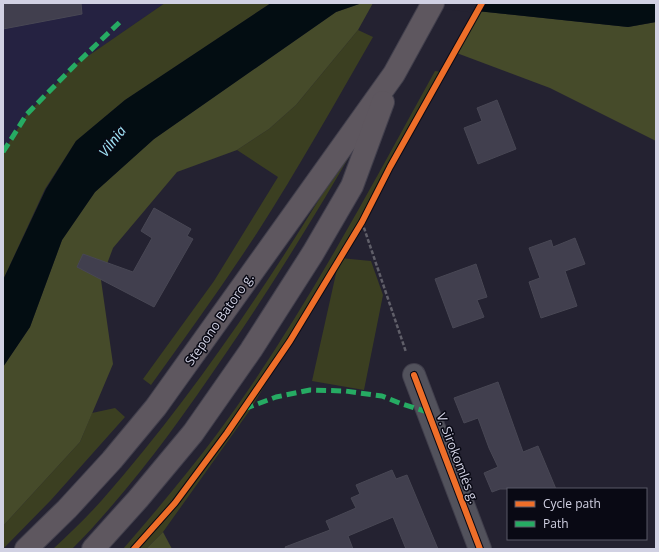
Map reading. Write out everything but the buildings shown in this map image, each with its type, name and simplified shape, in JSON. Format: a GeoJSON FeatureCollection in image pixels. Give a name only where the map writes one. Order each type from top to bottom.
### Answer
{"type":"FeatureCollection","features":[{"type":"Feature","properties":{"kind":"main road","name":"Stepono Batoro g."},"geometry":{"type":"LineString","coordinates":[[26,549],[112,460],[156,407],[394,74],[433,3]]}},
{"type":"Feature","properties":{"kind":"main road","name":"Stepono Batoro g."},"geometry":{"type":"LineString","coordinates":[[93,549],[138,499],[193,432],[251,350],[309,259],[352,186],[394,74]]}},
{"type":"Feature","properties":{"kind":"street","name":"V. Sirokomlės g."},"geometry":{"type":"LineString","coordinates":[[414,375],[480,549]]}},
{"type":"Feature","properties":{"kind":"path"},"geometry":{"type":"LineString","coordinates":[[362,222],[414,375]]}},
{"type":"Feature","properties":{"kind":"shaded area"},"geometry":{"type":"Polygon","coordinates":[[[3,3],[165,3],[75,65],[27,114],[3,152],[3,3]]]}},
{"type":"Feature","properties":{"kind":"green space"},"geometry":{"type":"Polygon","coordinates":[[[165,3],[271,3],[125,100],[76,141],[45,189],[3,280],[3,152],[27,114],[75,65],[165,3]]]}},
{"type":"Feature","properties":{"kind":"green space"},"geometry":{"type":"Polygon","coordinates":[[[362,3],[373,3],[358,30],[296,105],[269,129],[237,150],[177,172],[113,248],[101,280],[113,364],[80,442],[3,526],[3,367],[30,327],[62,240],[95,192],[154,139],[336,12],[362,3]]]}},
{"type":"Feature","properties":{"kind":"green space"},"geometry":{"type":"Polygon","coordinates":[[[477,11],[628,27],[656,22],[656,141],[550,88],[454,52],[477,11]]]}},
{"type":"Feature","properties":{"kind":"green space"},"geometry":{"type":"Polygon","coordinates":[[[358,30],[373,37],[316,136],[244,252],[205,310],[151,385],[143,379],[214,281],[278,177],[237,150],[269,129],[296,105],[358,30]]]}},
{"type":"Feature","properties":{"kind":"green space"},"geometry":{"type":"Polygon","coordinates":[[[454,52],[362,222],[340,258],[371,261],[383,295],[364,390],[312,381],[339,260],[250,410],[163,532],[146,549],[123,549],[194,464],[248,391],[332,256],[435,71],[443,72],[454,52]]]}},
{"type":"Feature","properties":{"kind":"green space"},"geometry":{"type":"Polygon","coordinates":[[[356,139],[359,140],[310,222],[242,330],[169,434],[125,491],[72,549],[53,549],[102,500],[172,415],[237,325],[268,279],[328,186],[356,139]]]}},
{"type":"Feature","properties":{"kind":"green space"},"geometry":{"type":"Polygon","coordinates":[[[115,408],[125,417],[51,500],[3,549],[3,526],[80,442],[92,413],[115,408]]]}},
{"type":"Feature","properties":{"kind":"green space"},"geometry":{"type":"Polygon","coordinates":[[[163,532],[172,549],[146,549],[163,532]]]}},
{"type":"Feature","properties":{"kind":"water","name":"Vilnia"},"geometry":{"type":"Polygon","coordinates":[[[271,3],[362,3],[336,12],[154,139],[95,192],[62,240],[30,327],[3,367],[3,280],[46,189],[76,141],[125,100],[271,3]]]}},
{"type":"Feature","properties":{"kind":"water"},"geometry":{"type":"Polygon","coordinates":[[[412,3],[656,3],[656,22],[628,27],[412,3]]]}},
{"type":"Feature","properties":{"kind":"pier"},"geometry":{"type":"Polygon","coordinates":[[[410,3],[482,3],[476,13],[412,5],[410,3]]]}},
{"type":"Feature","properties":{"kind":"marked path"},"geometry":{"type":"LineString","coordinates":[[3,152],[27,114],[121,21]]}},
{"type":"Feature","properties":{"kind":"marked path"},"geometry":{"type":"LineString","coordinates":[[244,409],[276,397],[310,390],[345,391],[382,396],[428,412]]}},
{"type":"Feature","properties":{"kind":"cycle path"},"geometry":{"type":"LineString","coordinates":[[134,549],[175,503],[227,433],[290,341],[362,222],[390,167],[482,3]]}},
{"type":"Feature","properties":{"kind":"cycle path"},"geometry":{"type":"LineString","coordinates":[[414,375],[480,549]]}}]}
